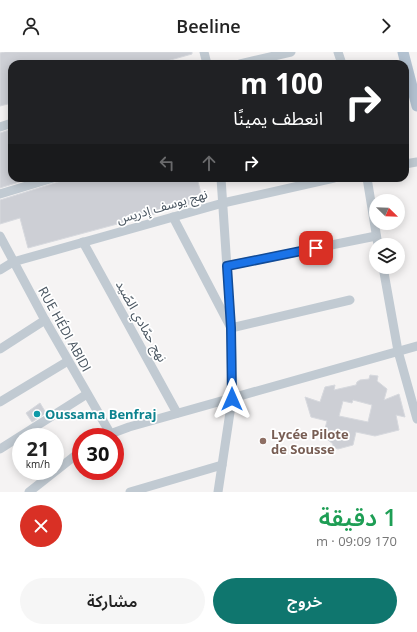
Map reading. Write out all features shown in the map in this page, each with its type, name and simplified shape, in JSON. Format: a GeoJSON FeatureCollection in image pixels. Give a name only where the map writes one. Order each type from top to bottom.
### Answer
{"type":"FeatureCollection","features":[{"type":"Feature","properties":{"kind":"main road"},"geometry":{"type":"LineString","coordinates":[[409,75],[417,106]]}},
{"type":"Feature","properties":{"kind":"street"},"geometry":{"type":"LineString","coordinates":[[257,60],[291,52]]}},
{"type":"Feature","properties":{"kind":"street"},"geometry":{"type":"LineString","coordinates":[[0,194],[40,182]]}},
{"type":"Feature","properties":{"kind":"street"},"geometry":{"type":"LineString","coordinates":[[218,492],[232,399],[231,328],[221,182]]}},
{"type":"Feature","properties":{"kind":"street","name":"نهج يوسف إدريس"},"geometry":{"type":"LineString","coordinates":[[0,270],[13,262],[173,216],[316,182]]}},
{"type":"Feature","properties":{"kind":"street"},"geometry":{"type":"LineString","coordinates":[[227,266],[376,236],[368,182]]}},
{"type":"Feature","properties":{"kind":"street"},"geometry":{"type":"LineString","coordinates":[[173,216],[231,328]]}},
{"type":"Feature","properties":{"kind":"street","name":"RUE HÉDI ABIDI"},"geometry":{"type":"LineString","coordinates":[[0,236],[87,394],[103,428]]}},
{"type":"Feature","properties":{"kind":"street","name":"نهج حمّادي الصّيد"},"geometry":{"type":"LineString","coordinates":[[83,242],[178,413]]}},
{"type":"Feature","properties":{"kind":"street"},"geometry":{"type":"LineString","coordinates":[[384,274],[398,351],[417,420]]}},
{"type":"Feature","properties":{"kind":"street"},"geometry":{"type":"LineString","coordinates":[[231,328],[350,300]]}},
{"type":"Feature","properties":{"kind":"street"},"geometry":{"type":"LineString","coordinates":[[0,349],[45,320]]}},
{"type":"Feature","properties":{"kind":"street"},"geometry":{"type":"LineString","coordinates":[[124,430],[417,346]]}},
{"type":"Feature","properties":{"kind":"street"},"geometry":{"type":"LineString","coordinates":[[0,402],[68,361]]}},
{"type":"Feature","properties":{"kind":"street"},"geometry":{"type":"LineString","coordinates":[[0,449],[87,394]]}},
{"type":"Feature","properties":{"kind":"street"},"geometry":{"type":"LineString","coordinates":[[35,490],[72,459]]}},
{"type":"Feature","properties":{"kind":"street"},"geometry":{"type":"LineString","coordinates":[[130,492],[222,465]]}},
{"type":"Feature","properties":{"kind":"building"},"geometry":{"type":"Polygon","coordinates":[[[192,52],[192,54],[170,60],[8,60],[8,104],[0,106],[0,53],[192,52]]]}},
{"type":"Feature","properties":{"kind":"building"},"geometry":{"type":"Polygon","coordinates":[[[8,130],[8,182],[19,182],[0,188],[0,133],[8,130]]]}},
{"type":"Feature","properties":{"kind":"building"},"geometry":{"type":"Polygon","coordinates":[[[58,182],[198,182],[203,201],[28,248],[20,218],[0,224],[0,200],[58,182]]]}},
{"type":"Feature","properties":{"kind":"building"},"geometry":{"type":"Polygon","coordinates":[[[370,375],[378,376],[377,381],[387,389],[384,400],[399,394],[405,417],[396,415],[399,430],[375,436],[356,432],[353,445],[338,449],[332,447],[333,444],[323,436],[327,421],[311,417],[305,397],[320,402],[325,387],[335,385],[334,390],[356,385],[360,380],[369,379],[370,375]],[[353,400],[352,403],[343,401],[339,416],[368,422],[372,405],[353,400]]]}},
{"type":"Feature","properties":{"kind":"building","name":"Oussama Benfraj"},"geometry":{"type":"Polygon","coordinates":[[[40,403],[46,413],[32,422],[26,413],[40,403]]]}},
{"type":"Feature","properties":{"kind":"place","name":"Oussama Benfraj"},"geometry":{"type":"Point","coordinates":[37,414]}},
{"type":"Feature","properties":{"kind":"place","name":"Lycée Pilote de Sousse"},"geometry":{"type":"Point","coordinates":[263,441]}},
{"type":"Feature","properties":{"kind":"route"},"geometry":{"type":"LineString","coordinates":[[232,399],[231,328],[227,266],[316,248]]}}]}
